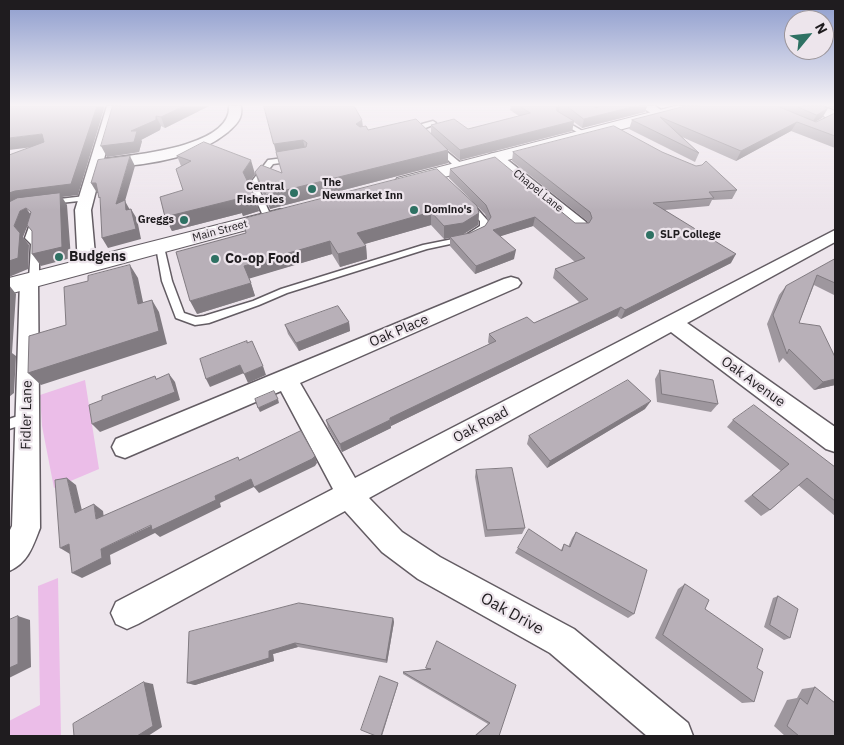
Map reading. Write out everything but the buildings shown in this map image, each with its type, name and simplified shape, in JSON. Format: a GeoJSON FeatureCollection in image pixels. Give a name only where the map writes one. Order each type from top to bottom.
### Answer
{"type":"FeatureCollection","features":[{"type":"Feature","properties":{"kind":"main road"},"geometry":{"type":"LineString","coordinates":[[384,187],[440,176],[460,167],[558,141]]}},
{"type":"Feature","properties":{"kind":"main road","name":"Main Street"},"geometry":{"type":"LineString","coordinates":[[24,282],[296,211]]}},
{"type":"Feature","properties":{"kind":"street"},"geometry":{"type":"LineString","coordinates":[[87,266],[83,210],[103,141]]}},
{"type":"Feature","properties":{"kind":"street"},"geometry":{"type":"LineString","coordinates":[[96,164],[173,154],[190,150],[204,141]]}},
{"type":"Feature","properties":{"kind":"street","name":"Chapel Lane"},"geometry":{"type":"LineString","coordinates":[[495,157],[580,226]]}},
{"type":"Feature","properties":{"kind":"street","name":"Oak Road"},"geometry":{"type":"LineString","coordinates":[[126,613],[835,235]]}},
{"type":"Feature","properties":{"kind":"street","name":"Fidler Lane"},"geometry":{"type":"LineString","coordinates":[[13,551],[26,528],[18,421],[24,282]]}},
{"type":"Feature","properties":{"kind":"street","name":"Oak Place"},"geometry":{"type":"LineString","coordinates":[[125,447],[511,283]]}},
{"type":"Feature","properties":{"kind":"street","name":"Oak Avenue"},"geometry":{"type":"LineString","coordinates":[[672,322],[835,441]]}},
{"type":"Feature","properties":{"kind":"street"},"geometry":{"type":"LineString","coordinates":[[286,378],[350,495]]}},
{"type":"Feature","properties":{"kind":"street","name":"Oak Drive"},"geometry":{"type":"LineString","coordinates":[[350,495],[376,527],[410,556],[562,641],[675,736]]}},
{"type":"Feature","properties":{"kind":"lane"},"geometry":{"type":"LineString","coordinates":[[431,141],[460,167]]}},
{"type":"Feature","properties":{"kind":"lane"},"geometry":{"type":"LineString","coordinates":[[268,218],[253,185],[271,162],[298,158]]}},
{"type":"Feature","properties":{"kind":"lane"},"geometry":{"type":"LineString","coordinates":[[38,204],[85,198]]}},
{"type":"Feature","properties":{"kind":"lane"},"geometry":{"type":"LineString","coordinates":[[160,247],[167,281],[180,315],[195,321],[205,320],[256,303],[284,291],[426,247],[450,243],[476,234],[484,226],[484,222],[462,198]]}},
{"type":"Feature","properties":{"kind":"lane"},"geometry":{"type":"LineString","coordinates":[[24,282],[35,243],[29,238],[34,224]]}},
{"type":"Feature","properties":{"kind":"shaded area"},"geometry":{"type":"Polygon","coordinates":[[[85,380],[99,469],[54,488],[42,426],[40,395],[85,380]]]}},
{"type":"Feature","properties":{"kind":"shaded area"},"geometry":{"type":"Polygon","coordinates":[[[58,578],[61,736],[9,736],[9,721],[40,705],[38,586],[58,578]]]}},
{"type":"Feature","properties":{"kind":"place","name":"The Newmarket Inn"},"geometry":{"type":"Point","coordinates":[312,189]}},
{"type":"Feature","properties":{"kind":"place","name":"Central Fisheries"},"geometry":{"type":"Point","coordinates":[294,193]}},
{"type":"Feature","properties":{"kind":"place","name":"Domino's"},"geometry":{"type":"Point","coordinates":[414,210]}},
{"type":"Feature","properties":{"kind":"place","name":"Greggs"},"geometry":{"type":"Point","coordinates":[184,220]}},
{"type":"Feature","properties":{"kind":"place","name":"SLP College"},"geometry":{"type":"Point","coordinates":[650,235]}},
{"type":"Feature","properties":{"kind":"place","name":"Budgens"},"geometry":{"type":"Point","coordinates":[59,257]}},
{"type":"Feature","properties":{"kind":"place","name":"Co-op Food"},"geometry":{"type":"Point","coordinates":[215,259]}}]}
